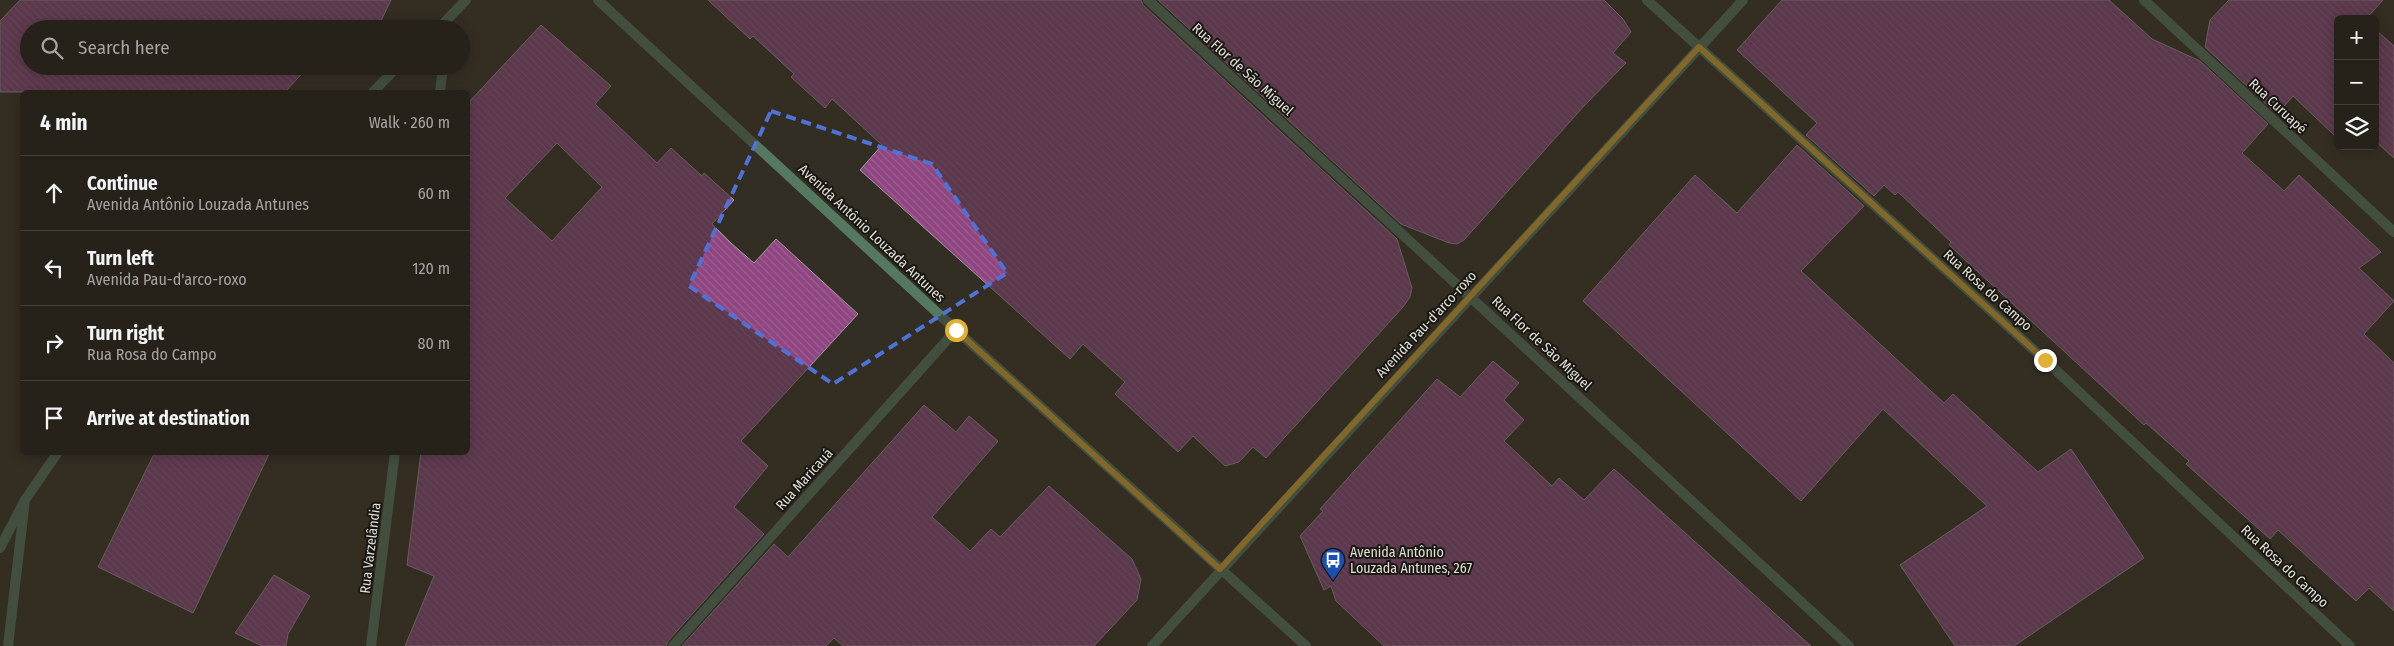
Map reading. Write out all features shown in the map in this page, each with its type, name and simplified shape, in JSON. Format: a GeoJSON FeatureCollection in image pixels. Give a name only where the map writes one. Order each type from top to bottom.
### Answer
{"type":"FeatureCollection","features":[{"type":"Feature","properties":{"kind":"street"},"geometry":{"type":"LineString","coordinates":[[451,20],[466,0]]}},
{"type":"Feature","properties":{"kind":"street","name":"Avenida Antônio Louzada Antunes"},"geometry":{"type":"LineString","coordinates":[[598,0],[956,330],[1306,646]]}},
{"type":"Feature","properties":{"kind":"street","name":"Rua Flor de São Miguel"},"geometry":{"type":"LineString","coordinates":[[1148,0],[1849,646]]}},
{"type":"Feature","properties":{"kind":"street","name":"Rua Rosa do Campo"},"geometry":{"type":"LineString","coordinates":[[1647,0],[2045,360],[2350,646]]}},
{"type":"Feature","properties":{"kind":"street","name":"Avenida Pau-d'arco-roxo"},"geometry":{"type":"LineString","coordinates":[[1152,646],[1220,569],[1744,0]]}},
{"type":"Feature","properties":{"kind":"street","name":"Rua Curuapé"},"geometry":{"type":"LineString","coordinates":[[2144,0],[2394,232]]}},
{"type":"Feature","properties":{"kind":"street"},"geometry":{"type":"LineString","coordinates":[[375,90],[389,75]]}},
{"type":"Feature","properties":{"kind":"street"},"geometry":{"type":"LineString","coordinates":[[440,90],[442,75]]}},
{"type":"Feature","properties":{"kind":"street","name":"Rua Maricauá"},"geometry":{"type":"LineString","coordinates":[[673,646],[956,330]]}},
{"type":"Feature","properties":{"kind":"street"},"geometry":{"type":"LineString","coordinates":[[0,548],[25,500],[56,455]]}},
{"type":"Feature","properties":{"kind":"street","name":"Rua Varzelândia"},"geometry":{"type":"LineString","coordinates":[[371,646],[395,455]]}},
{"type":"Feature","properties":{"kind":"street"},"geometry":{"type":"LineString","coordinates":[[8,646],[25,500]]}},
{"type":"Feature","properties":{"kind":"highlighted area"},"geometry":{"type":"Polygon","coordinates":[[[771,111],[932,164],[1007,273],[833,384],[689,286],[771,111]]]}},
{"type":"Feature","properties":{"kind":"building"},"geometry":{"type":"Polygon","coordinates":[[[20,0],[391,0],[381,20],[20,20],[20,75],[301,75],[287,90],[20,90],[20,92],[0,92],[0,21],[20,0]]]}},
{"type":"Feature","properties":{"kind":"building"},"geometry":{"type":"Polygon","coordinates":[[[708,0],[1141,0],[1143,5],[1397,239],[1412,288],[1410,297],[1266,458],[1253,447],[1239,462],[1225,466],[1193,436],[1178,452],[1115,394],[1125,382],[1083,344],[1070,359],[860,170],[882,145],[832,99],[825,108],[791,77],[794,74],[753,36],[750,39],[708,0]]]}},
{"type":"Feature","properties":{"kind":"building"},"geometry":{"type":"Polygon","coordinates":[[[1158,0],[1604,0],[1623,19],[1631,32],[1613,53],[1626,63],[1584,106],[1464,240],[1457,244],[1449,243],[1401,224],[1158,0]]]}},
{"type":"Feature","properties":{"kind":"building"},"geometry":{"type":"Polygon","coordinates":[[[1782,0],[2109,0],[2152,39],[2200,61],[2268,124],[2242,153],[2284,191],[2299,175],[2381,252],[2359,268],[2394,301],[2364,334],[2394,363],[2394,611],[2369,588],[2356,601],[2278,530],[2270,539],[2186,464],[2189,461],[2146,423],[2144,425],[1949,245],[1951,242],[1898,192],[1895,195],[1884,185],[1874,196],[1806,135],[1817,123],[1737,50],[1782,0]]]}},
{"type":"Feature","properties":{"kind":"building"},"geometry":{"type":"Polygon","coordinates":[[[2229,0],[2383,0],[2370,15],[2334,15],[2334,135],[2293,96],[2277,114],[2205,47],[2210,20],[2229,0]]]}},
{"type":"Feature","properties":{"kind":"building"},"geometry":{"type":"Polygon","coordinates":[[[541,25],[611,86],[595,104],[657,163],[671,148],[702,176],[704,173],[734,200],[712,224],[732,244],[754,263],[776,239],[858,314],[741,441],[768,466],[734,507],[764,534],[668,641],[666,646],[405,646],[434,576],[407,565],[421,455],[470,455],[470,101],[541,25]],[[557,143],[505,198],[552,241],[602,187],[557,143]]]}},
{"type":"Feature","properties":{"kind":"building"},"geometry":{"type":"Polygon","coordinates":[[[2379,33],[2394,46],[2394,158],[2379,145],[2379,33]]]}},
{"type":"Feature","properties":{"kind":"building"},"geometry":{"type":"Polygon","coordinates":[[[1797,145],[1864,206],[1801,271],[1944,403],[1953,394],[2038,472],[2071,449],[2144,558],[2014,646],[1955,646],[1900,565],[1987,506],[1883,409],[1801,501],[1583,301],[1695,175],[1737,213],[1797,145]]]}},
{"type":"Feature","properties":{"kind":"building"},"geometry":{"type":"Polygon","coordinates":[[[1493,361],[1519,383],[1504,400],[1524,420],[1504,441],[1552,486],[1559,478],[1584,500],[1614,469],[1811,646],[1384,646],[1336,601],[1331,586],[1324,590],[1300,536],[1323,511],[1320,509],[1437,379],[1460,397],[1493,361]]]}},
{"type":"Feature","properties":{"kind":"building"},"geometry":{"type":"Polygon","coordinates":[[[924,405],[956,432],[969,416],[998,441],[932,517],[970,551],[991,529],[1000,537],[1049,486],[1132,559],[1141,579],[1137,600],[1094,646],[843,646],[834,638],[826,646],[682,646],[774,544],[788,557],[924,405]]]}},
{"type":"Feature","properties":{"kind":"building"},"geometry":{"type":"Polygon","coordinates":[[[154,455],[269,455],[193,613],[98,567],[154,455]]]}},
{"type":"Feature","properties":{"kind":"building"},"geometry":{"type":"Polygon","coordinates":[[[274,575],[310,596],[288,634],[286,646],[262,646],[235,633],[274,575]]]}},
{"type":"Feature","properties":{"kind":"place","name":"Avenida Antônio Louzada Antunes, 267"},"geometry":{"type":"Point","coordinates":[1333,581]}},
{"type":"Feature","properties":{"kind":"route"},"geometry":{"type":"LineString","coordinates":[[956,330],[1220,569],[1699,47],[2045,360]]}}]}
